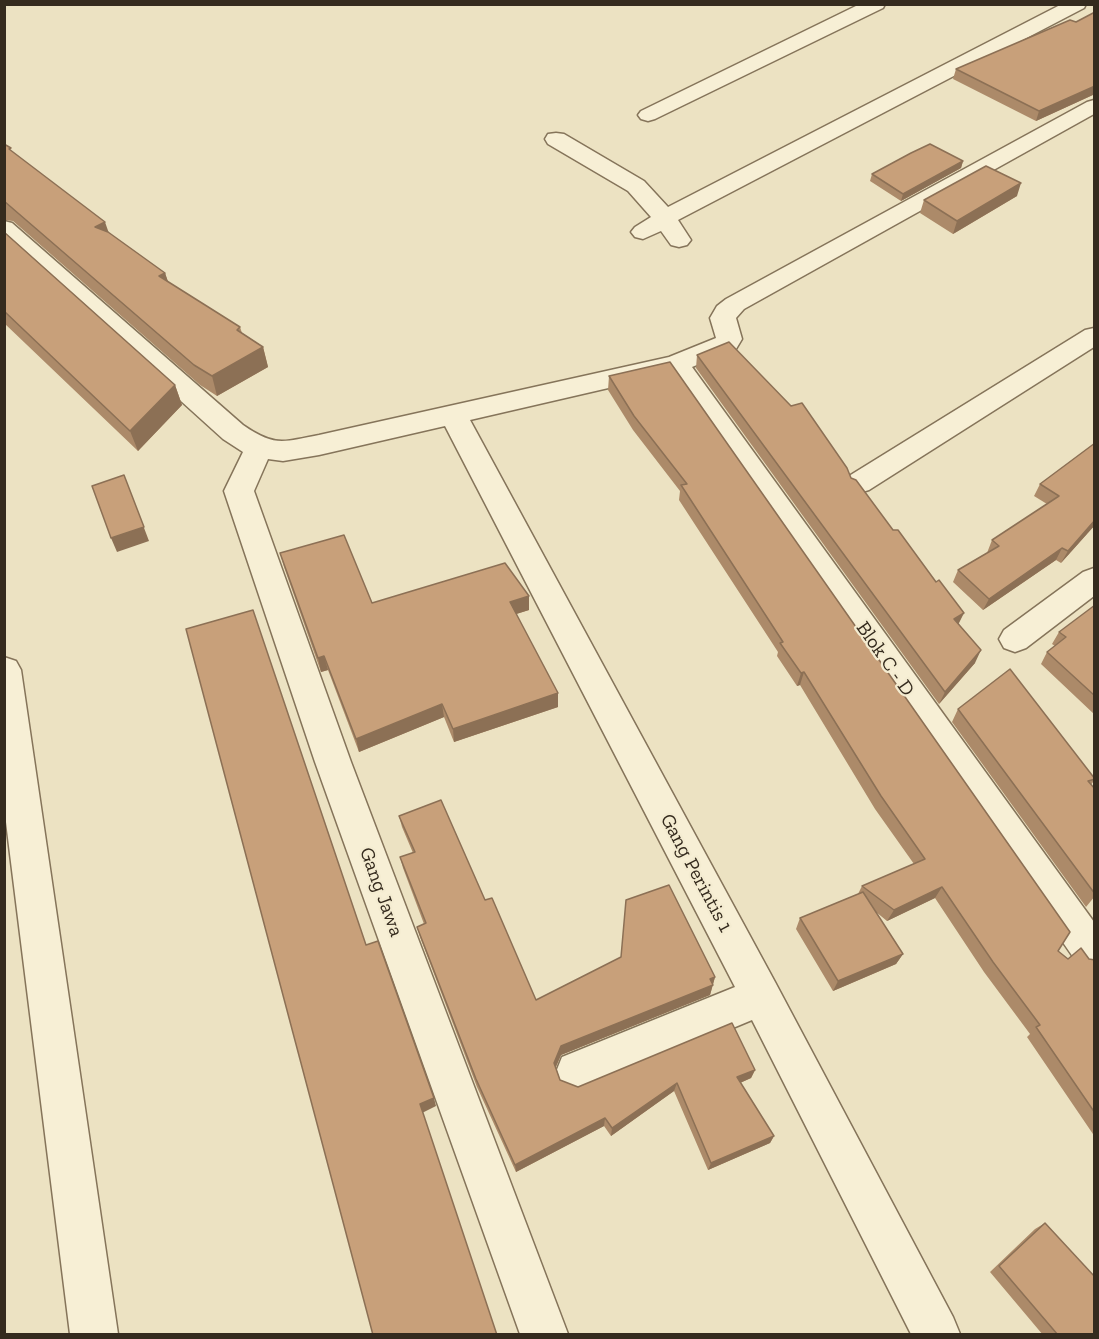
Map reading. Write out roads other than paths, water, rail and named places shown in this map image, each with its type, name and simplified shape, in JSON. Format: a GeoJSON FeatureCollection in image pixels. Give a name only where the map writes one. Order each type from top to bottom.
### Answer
{"type":"FeatureCollection","features":[{"type":"Feature","properties":{"kind":"street"},"geometry":{"type":"LineString","coordinates":[[648,115],[876,4]]}},
{"type":"Feature","properties":{"kind":"street"},"geometry":{"type":"LineString","coordinates":[[643,232],[665,218],[1077,4]]}},
{"type":"Feature","properties":{"kind":"street"},"geometry":{"type":"LineString","coordinates":[[4,228],[233,432],[258,449],[283,451],[319,445],[676,364],[727,343],[729,339],[723,318],[726,311],[735,304],[1095,106]]}},
{"type":"Feature","properties":{"kind":"street"},"geometry":{"type":"LineString","coordinates":[[556,139],[636,186],[665,218],[679,240]]}},
{"type":"Feature","properties":{"kind":"street"},"geometry":{"type":"LineString","coordinates":[[859,483],[1095,336]]}},
{"type":"Feature","properties":{"kind":"street","name":"Blok C - D"},"geometry":{"type":"LineString","coordinates":[[676,364],[1095,954]]}},
{"type":"Feature","properties":{"kind":"street","name":"Gang Perintis 1"},"geometry":{"type":"LineString","coordinates":[[453,414],[761,996],[936,1335]]}},
{"type":"Feature","properties":{"kind":"street","name":"Gang Jawa"},"geometry":{"type":"LineString","coordinates":[[258,449],[239,491],[333,762],[544,1335]]}},
{"type":"Feature","properties":{"kind":"street"},"geometry":{"type":"LineString","coordinates":[[1015,639],[1095,580]]}},
{"type":"Feature","properties":{"kind":"street"},"geometry":{"type":"LineString","coordinates":[[4,670],[94,1335]]}},
{"type":"Feature","properties":{"kind":"street"},"geometry":{"type":"LineString","coordinates":[[577,1072],[761,996]]}}]}
